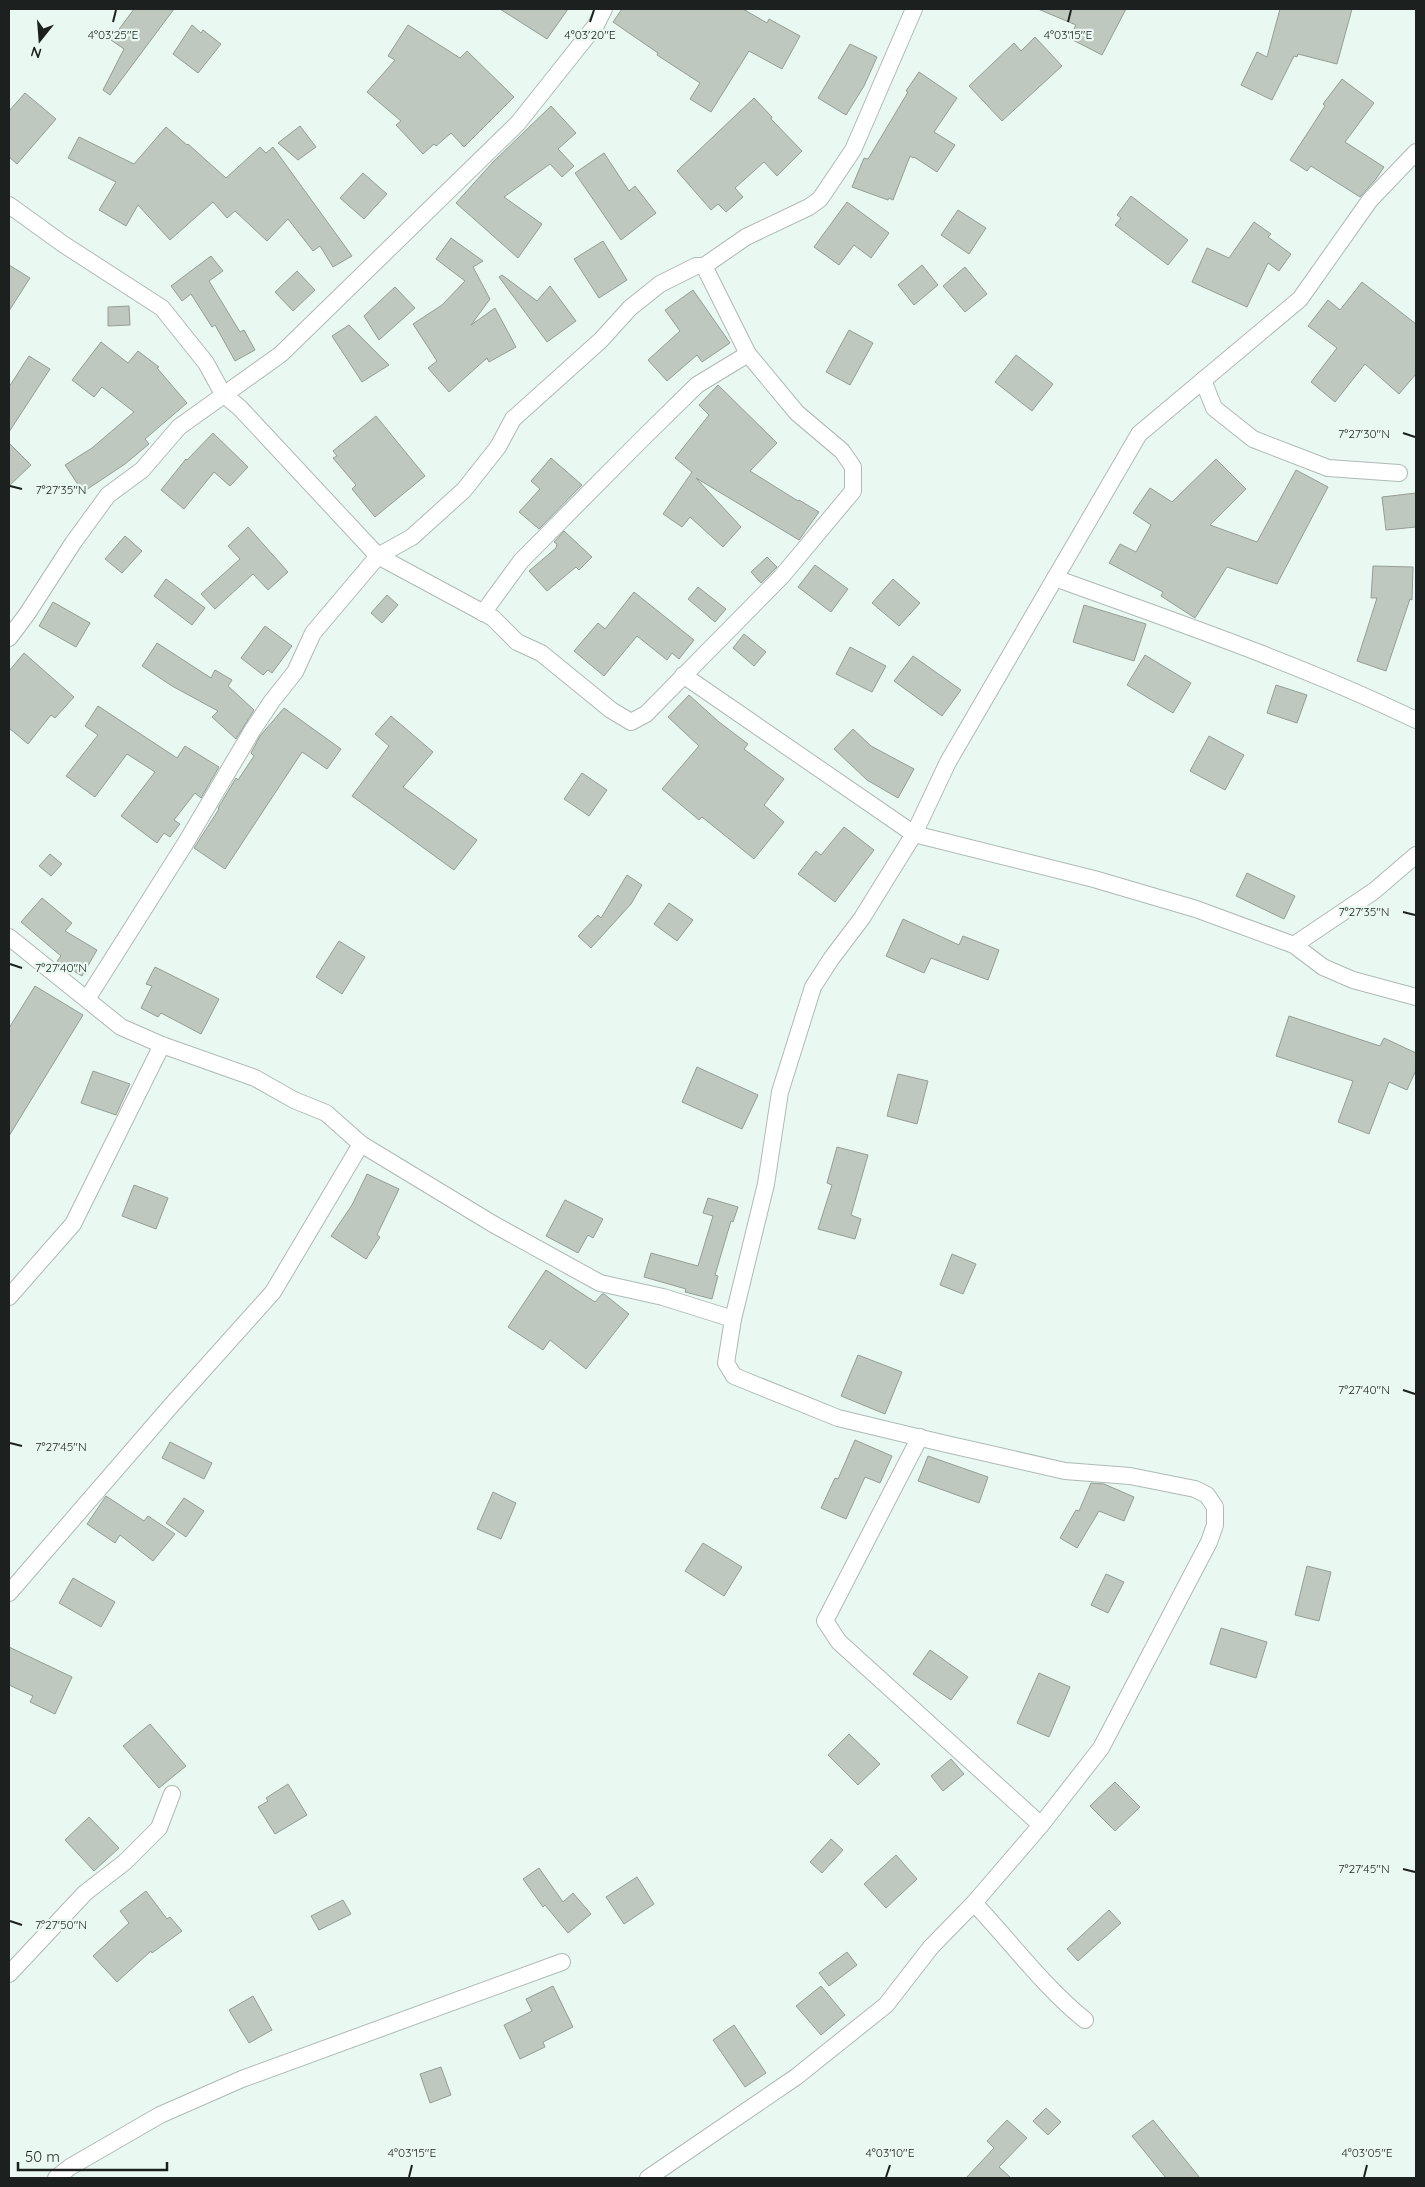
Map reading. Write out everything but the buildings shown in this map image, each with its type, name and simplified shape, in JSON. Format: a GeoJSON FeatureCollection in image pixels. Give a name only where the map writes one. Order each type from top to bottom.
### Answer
{"type":"FeatureCollection","features":[{"type":"Feature","properties":{"kind":"street"},"geometry":{"type":"LineString","coordinates":[[9,638],[28,614],[73,543],[108,494],[142,470],[178,427],[281,354],[518,123],[596,25],[604,9]]}},
{"type":"Feature","properties":{"kind":"street"},"geometry":{"type":"LineString","coordinates":[[87,1000],[185,844],[252,731],[272,701],[295,672],[313,633],[378,556],[412,537],[464,490],[498,447],[513,419],[590,351],[630,308],[660,284],[696,266],[704,266],[746,237],[809,208],[820,200],[853,150],[914,9]]}},
{"type":"Feature","properties":{"kind":"street"},"geometry":{"type":"LineString","coordinates":[[648,2178],[796,2077],[886,2005],[931,1947],[974,1903],[1041,1825],[1100,1748],[1210,1542],[1215,1525],[1215,1506],[1207,1495],[1195,1489],[1130,1476],[1065,1471],[838,1418],[734,1376],[726,1362],[733,1319],[766,1184],[780,1092],[814,987],[831,958],[862,918],[914,834],[948,762],[1139,434],[1300,299],[1370,200],[1416,152]]}},
{"type":"Feature","properties":{"kind":"street"},"geometry":{"type":"LineString","coordinates":[[9,205],[63,244],[162,308],[206,363],[223,394],[240,408],[378,556],[493,618],[517,642],[541,653],[611,710],[631,722],[646,714],[782,576],[852,491],[853,467],[842,451],[797,413],[748,354],[704,266]]}},
{"type":"Feature","properties":{"kind":"street"},"geometry":{"type":"LineString","coordinates":[[483,613],[521,561],[697,385],[748,354]]}},
{"type":"Feature","properties":{"kind":"street"},"geometry":{"type":"LineString","coordinates":[[1203,380],[1214,408],[1253,439],[1328,468],[1399,474]]}},
{"type":"Feature","properties":{"kind":"street"},"geometry":{"type":"LineString","coordinates":[[1055,578],[1224,639],[1364,694],[1416,720]]}},
{"type":"Feature","properties":{"kind":"street"},"geometry":{"type":"LineString","coordinates":[[683,675],[914,834],[1094,879],[1196,909],[1294,945],[1323,967],[1353,980],[1416,997]]}},
{"type":"Feature","properties":{"kind":"street"},"geometry":{"type":"LineString","coordinates":[[1294,945],[1374,890],[1416,855]]}},
{"type":"Feature","properties":{"kind":"street"},"geometry":{"type":"LineString","coordinates":[[9,937],[121,1027],[162,1045],[255,1078],[294,1100],[326,1113],[361,1144],[492,1224],[600,1284],[662,1297],[733,1319]]}},
{"type":"Feature","properties":{"kind":"street"},"geometry":{"type":"LineString","coordinates":[[9,1297],[73,1224],[162,1045]]}},
{"type":"Feature","properties":{"kind":"street"},"geometry":{"type":"LineString","coordinates":[[9,1593],[163,1415],[273,1292],[361,1144]]}},
{"type":"Feature","properties":{"kind":"street"},"geometry":{"type":"LineString","coordinates":[[920,1437],[825,1621],[839,1642],[1041,1825]]}},
{"type":"Feature","properties":{"kind":"street"},"geometry":{"type":"LineString","coordinates":[[9,1974],[85,1893],[125,1862],[160,1828],[172,1794]]}},
{"type":"Feature","properties":{"kind":"street"},"geometry":{"type":"LineString","coordinates":[[974,1903],[1019,1955],[1070,2008],[1085,2020]]}},
{"type":"Feature","properties":{"kind":"street"},"geometry":{"type":"LineString","coordinates":[[56,2178],[70,2167],[160,2115],[242,2079],[562,1962]]}}]}
